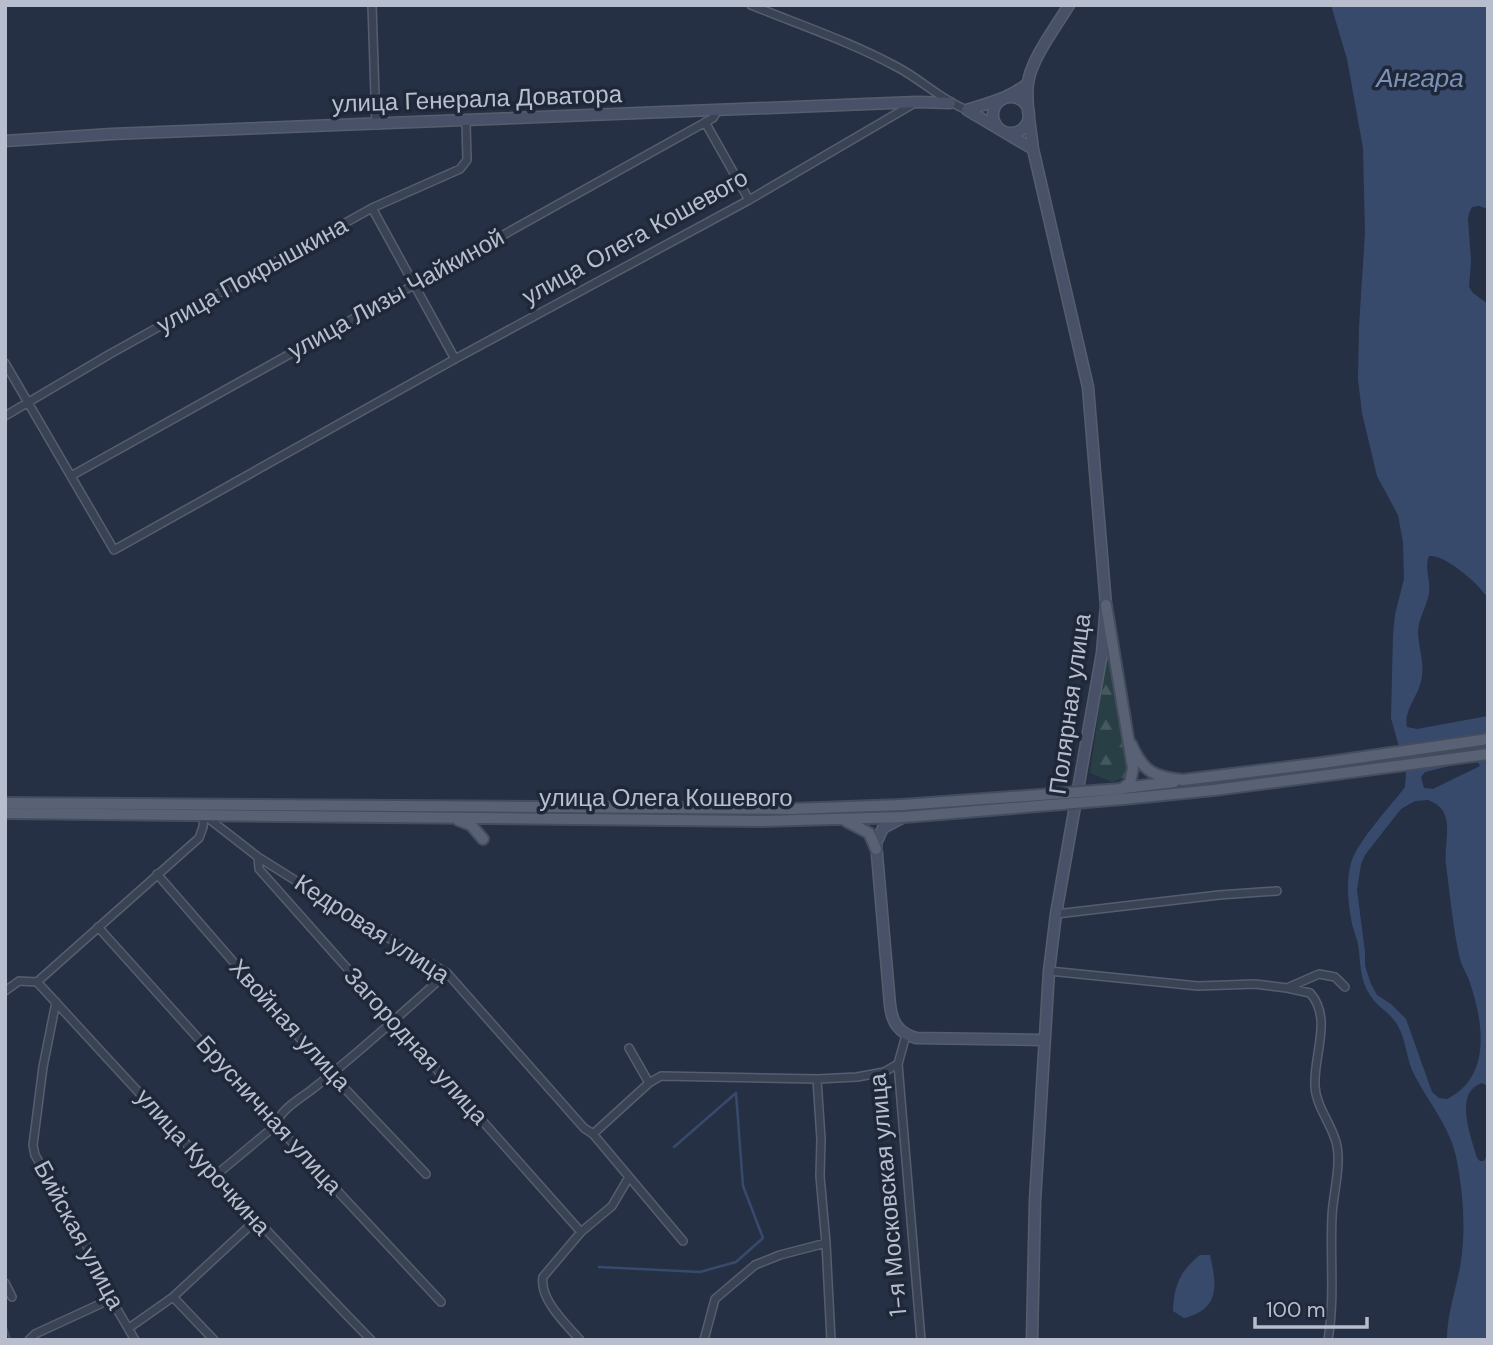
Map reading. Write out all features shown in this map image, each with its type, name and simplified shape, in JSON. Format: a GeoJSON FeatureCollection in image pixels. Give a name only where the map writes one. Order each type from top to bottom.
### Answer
{"type":"FeatureCollection","features":[{"type":"Feature","properties":{"kind":"main road","name":"Полярная улица"},"geometry":{"type":"LineString","coordinates":[[1032,1340],[1035,1201],[1049,971],[1056,914],[1102,653],[1106,604],[1088,387],[1033,149],[1030,116],[1028,82],[1041,52],[1069,5]]}},
{"type":"Feature","properties":{"kind":"main road"},"geometry":{"type":"LineString","coordinates":[[967,110],[1004,98],[1010,96],[1021,99],[1029,108],[1030,116],[1027,125],[1018,132],[1001,130],[993,115],[996,105],[1004,98],[1020,90],[1028,82]]}},
{"type":"Feature","properties":{"kind":"main road","name":"улица Генерала Доватора"},"geometry":{"type":"LineString","coordinates":[[5,141],[112,134],[917,102],[950,103]]}},
{"type":"Feature","properties":{"kind":"main road"},"geometry":{"type":"LineString","coordinates":[[967,110],[1033,149]]}},
{"type":"Feature","properties":{"kind":"main road"},"geometry":{"type":"LineString","coordinates":[[1106,604],[1131,744],[1133,777],[1122,794]]}},
{"type":"Feature","properties":{"kind":"main road"},"geometry":{"type":"LineString","coordinates":[[1131,744],[1144,768],[1157,776],[1183,780],[1488,739]]}},
{"type":"Feature","properties":{"kind":"main road","name":"улица Олега Кошевого"},"geometry":{"type":"LineString","coordinates":[[5,813],[760,821],[840,819],[903,811],[1325,775],[1488,754]]}},
{"type":"Feature","properties":{"kind":"main road","name":"улица Олега Кошевого"},"geometry":{"type":"LineString","coordinates":[[1122,794],[1210,778]]}},
{"type":"Feature","properties":{"kind":"main road","name":"улица Олега Кошевого"},"geometry":{"type":"LineString","coordinates":[[5,803],[903,811]]}},
{"type":"Feature","properties":{"kind":"main road"},"geometry":{"type":"LineString","coordinates":[[903,811],[883,828],[877,837],[876,849],[894,1022],[906,1035],[925,1038],[1043,1040]]}},
{"type":"Feature","properties":{"kind":"main road"},"geometry":{"type":"LineString","coordinates":[[445,818],[471,825],[483,839]]}},
{"type":"Feature","properties":{"kind":"main road"},"geometry":{"type":"LineString","coordinates":[[840,819],[864,830],[872,837],[876,849]]}},
{"type":"Feature","properties":{"kind":"street"},"geometry":{"type":"LineString","coordinates":[[372,5],[376,125]]}},
{"type":"Feature","properties":{"kind":"street"},"geometry":{"type":"LineString","coordinates":[[751,5],[846,43],[898,68],[950,103],[967,110]]}},
{"type":"Feature","properties":{"kind":"street","name":"улица Олега Кошевого"},"geometry":{"type":"LineString","coordinates":[[71,475],[114,550],[455,359],[749,200],[917,102]]}},
{"type":"Feature","properties":{"kind":"street","name":"улица Лизы Чайкиной"},"geometry":{"type":"LineString","coordinates":[[71,475],[713,118],[718,110]]}},
{"type":"Feature","properties":{"kind":"street","name":"улица Покрышкина"},"geometry":{"type":"LineString","coordinates":[[5,416],[110,354],[372,208],[464,166],[467,160],[466,122]]}},
{"type":"Feature","properties":{"kind":"street"},"geometry":{"type":"LineString","coordinates":[[705,122],[749,200]]}},
{"type":"Feature","properties":{"kind":"street"},"geometry":{"type":"LineString","coordinates":[[372,208],[455,359]]}},
{"type":"Feature","properties":{"kind":"street"},"geometry":{"type":"LineString","coordinates":[[5,363],[71,475]]}},
{"type":"Feature","properties":{"kind":"street"},"geometry":{"type":"LineString","coordinates":[[5,991],[19,981],[37,982],[198,838],[204,815]]}},
{"type":"Feature","properties":{"kind":"street","name":"Кедровая улица"},"geometry":{"type":"LineString","coordinates":[[204,815],[258,857],[447,973],[593,1135],[683,1241]]}},
{"type":"Feature","properties":{"kind":"street","name":"Загородная улица"},"geometry":{"type":"LineString","coordinates":[[258,857],[259,869],[581,1232]]}},
{"type":"Feature","properties":{"kind":"street","name":"Хвойная улица"},"geometry":{"type":"LineString","coordinates":[[157,874],[331,1074],[426,1174]]}},
{"type":"Feature","properties":{"kind":"street"},"geometry":{"type":"LineString","coordinates":[[1056,914],[1277,891]]}},
{"type":"Feature","properties":{"kind":"street","name":"Брусничная улица"},"geometry":{"type":"LineString","coordinates":[[98,927],[276,1125],[441,1302]]}},
{"type":"Feature","properties":{"kind":"street"},"geometry":{"type":"LineString","coordinates":[[1049,971],[1198,986],[1255,984],[1310,993],[1318,1005],[1321,1021],[1315,1087],[1317,1099],[1334,1135],[1338,1151],[1332,1216],[1331,1321],[1328,1340]]}},
{"type":"Feature","properties":{"kind":"street"},"geometry":{"type":"LineString","coordinates":[[216,1175],[447,973]]}},
{"type":"Feature","properties":{"kind":"street"},"geometry":{"type":"LineString","coordinates":[[1287,988],[1319,974],[1335,977],[1345,987]]}},
{"type":"Feature","properties":{"kind":"street","name":"улица Курочкина"},"geometry":{"type":"LineString","coordinates":[[37,982],[216,1175],[255,1221],[371,1340]]}},
{"type":"Feature","properties":{"kind":"street","name":"Бийская улица"},"geometry":{"type":"LineString","coordinates":[[56,1002],[43,1067],[33,1145],[35,1155],[93,1257],[111,1299],[135,1340]]}},
{"type":"Feature","properties":{"kind":"street","name":"1-я Московская улица"},"geometry":{"type":"LineString","coordinates":[[906,1035],[898,1064],[921,1340]]}},
{"type":"Feature","properties":{"kind":"street"},"geometry":{"type":"LineString","coordinates":[[629,1048],[649,1083]]}},
{"type":"Feature","properties":{"kind":"street"},"geometry":{"type":"LineString","coordinates":[[593,1135],[649,1083],[661,1076],[817,1079],[870,1075],[884,1072],[898,1064]]}},
{"type":"Feature","properties":{"kind":"street"},"geometry":{"type":"LineString","coordinates":[[817,1079],[821,1139],[820,1176],[831,1340]]}},
{"type":"Feature","properties":{"kind":"street"},"geometry":{"type":"LineString","coordinates":[[580,1340],[549,1300],[541,1286],[543,1277],[581,1232],[612,1206],[629,1177]]}},
{"type":"Feature","properties":{"kind":"street"},"geometry":{"type":"LineString","coordinates":[[129,1328],[173,1297],[255,1221]]}},
{"type":"Feature","properties":{"kind":"street"},"geometry":{"type":"LineString","coordinates":[[704,1340],[715,1299],[755,1265],[780,1255],[826,1243]]}},
{"type":"Feature","properties":{"kind":"street"},"geometry":{"type":"LineString","coordinates":[[5,1283],[12,1297]]}},
{"type":"Feature","properties":{"kind":"street"},"geometry":{"type":"LineString","coordinates":[[173,1297],[214,1340]]}},
{"type":"Feature","properties":{"kind":"street"},"geometry":{"type":"LineString","coordinates":[[29,1340],[35,1334],[111,1299]]}},
{"type":"Feature","properties":{"kind":"green space"},"geometry":{"type":"Polygon","coordinates":[[[1107,655],[1129,761],[1125,777],[1112,782],[1090,773],[1107,655]]]}},
{"type":"Feature","properties":{"kind":"water","name":"Ангара"},"geometry":{"type":"Polygon","coordinates":[[[1331,5],[1488,5],[1488,209],[1472,207],[1468,220],[1471,261],[1469,287],[1488,304],[1488,599],[1462,572],[1444,560],[1429,556],[1429,594],[1418,631],[1422,675],[1406,720],[1407,727],[1417,729],[1488,716],[1488,1086],[1482,1083],[1473,1088],[1468,1096],[1466,1116],[1477,1158],[1484,1161],[1488,1153],[1488,1340],[1447,1340],[1463,1235],[1462,1195],[1456,1156],[1444,1125],[1412,1070],[1398,1026],[1366,989],[1349,904],[1348,881],[1352,860],[1369,832],[1405,787],[1406,772],[1391,718],[1393,635],[1404,579],[1403,542],[1398,515],[1377,476],[1362,413],[1358,379],[1365,233],[1363,148],[1347,59],[1331,5]],[[1478,762],[1425,772],[1421,777],[1424,788],[1433,789],[1480,766],[1478,762]],[[1428,800],[1415,801],[1401,809],[1393,819],[1365,855],[1357,890],[1365,966],[1371,984],[1377,995],[1406,1019],[1432,1092],[1439,1098],[1447,1099],[1462,1089],[1472,1076],[1478,1062],[1480,1029],[1474,996],[1460,959],[1455,933],[1446,865],[1446,819],[1443,811],[1428,800]]]}},
{"type":"Feature","properties":{"kind":"water"},"geometry":{"type":"Polygon","coordinates":[[[1200,1255],[1210,1255],[1214,1277],[1213,1295],[1204,1309],[1184,1318],[1173,1311],[1177,1286],[1187,1267],[1200,1255]]]}},
{"type":"Feature","properties":{"kind":"waterway"},"geometry":{"type":"LineString","coordinates":[[599,1267],[700,1272],[736,1262],[763,1238],[743,1186],[736,1093],[674,1147]]}},
{"type":"Feature","properties":{"kind":"waterway"},"geometry":{"type":"LineString","coordinates":[[5,1324],[10,1340]]}}]}
